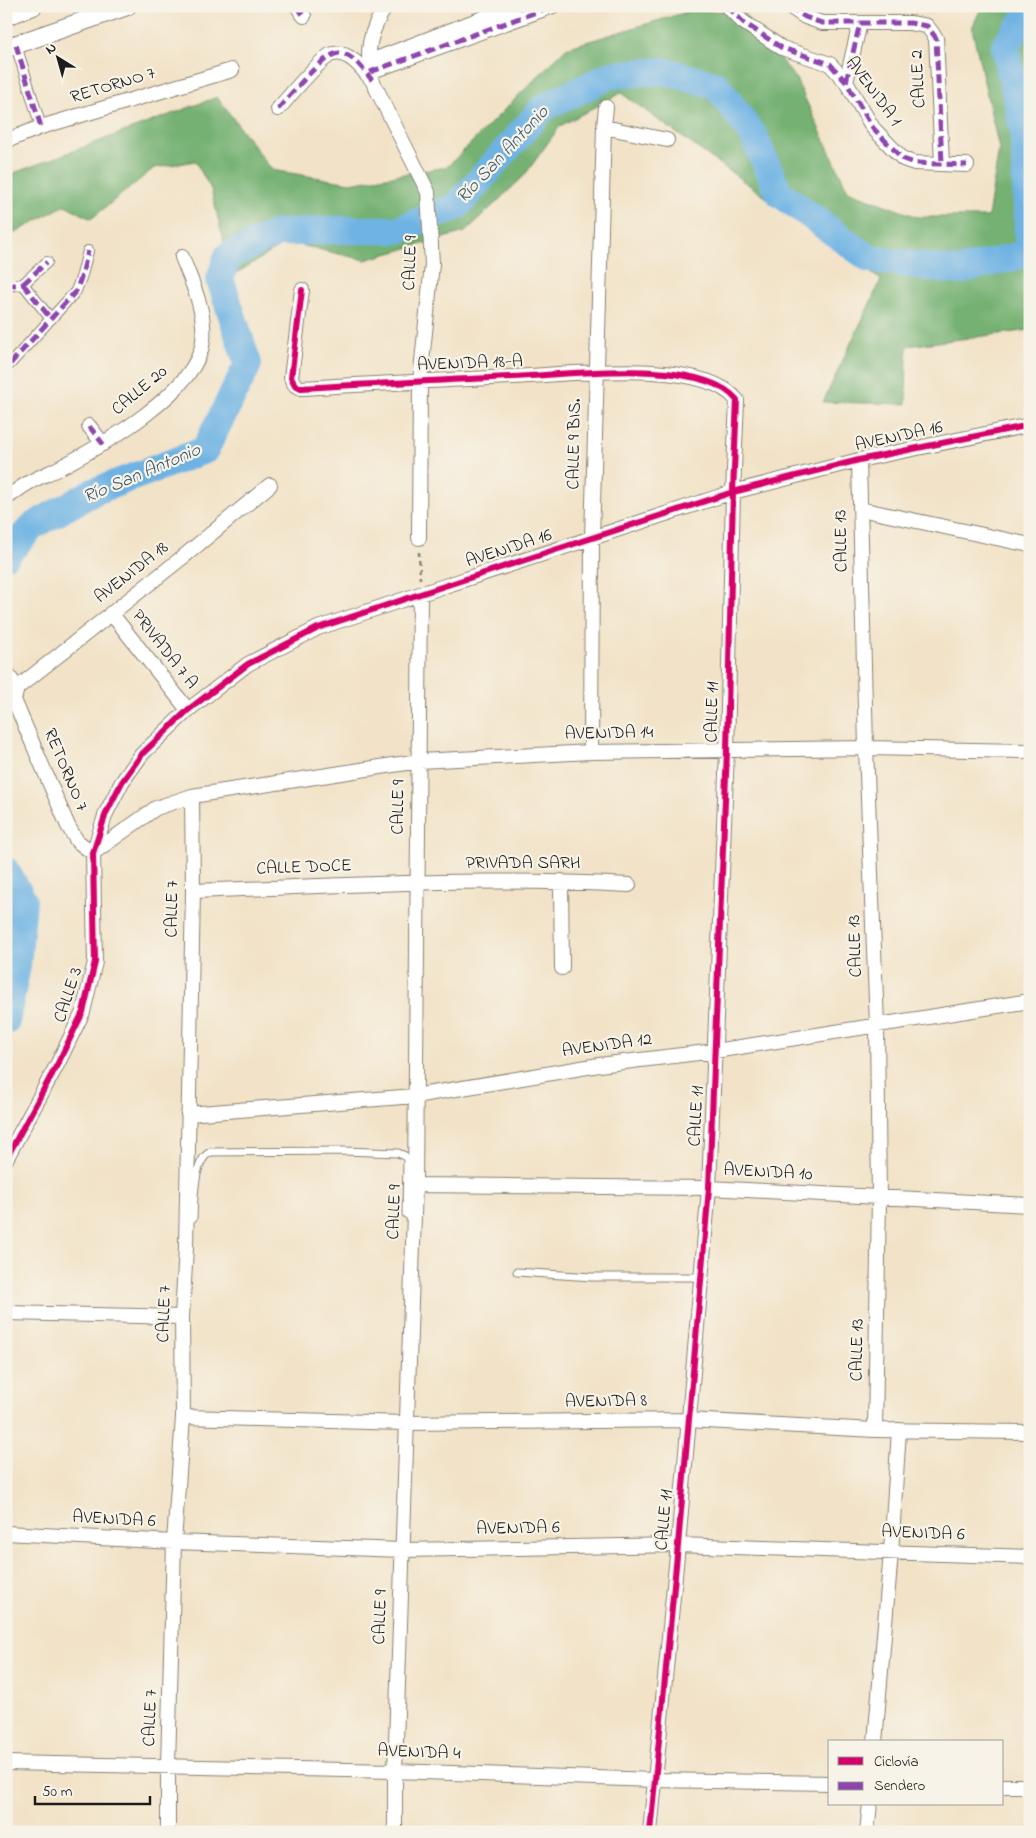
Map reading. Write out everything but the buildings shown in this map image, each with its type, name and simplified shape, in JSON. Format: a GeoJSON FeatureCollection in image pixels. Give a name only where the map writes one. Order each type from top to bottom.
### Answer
{"type":"FeatureCollection","features":[{"type":"Feature","properties":{"kind":"street"},"geometry":{"type":"LineString","coordinates":[[6,16],[33,6]]}},
{"type":"Feature","properties":{"kind":"street"},"geometry":{"type":"LineString","coordinates":[[41,127],[11,47],[127,6]]}},
{"type":"Feature","properties":{"kind":"street"},"geometry":{"type":"LineString","coordinates":[[370,72],[369,44],[376,22],[386,6]]}},
{"type":"Feature","properties":{"kind":"street"},"geometry":{"type":"LineString","coordinates":[[370,72],[514,6]]}},
{"type":"Feature","properties":{"kind":"street"},"geometry":{"type":"LineString","coordinates":[[370,72],[553,6]]}},
{"type":"Feature","properties":{"kind":"street","name":"AVENIDA 1"},"geometry":{"type":"LineString","coordinates":[[727,6],[743,22],[782,48],[830,64],[846,82],[873,128],[904,159],[914,163],[967,165]]}},
{"type":"Feature","properties":{"kind":"street"},"geometry":{"type":"LineString","coordinates":[[789,6],[805,17],[822,23],[860,24],[846,82]]}},
{"type":"Feature","properties":{"kind":"street","name":"CALLE 2"},"geometry":{"type":"LineString","coordinates":[[860,24],[910,23],[927,26],[936,38],[942,163]]}},
{"type":"Feature","properties":{"kind":"street","name":"CALLE 9"},"geometry":{"type":"LineString","coordinates":[[278,110],[320,64],[331,55],[340,54],[347,56],[370,72],[428,192],[432,264],[420,380],[419,538]]}},
{"type":"Feature","properties":{"kind":"street","name":"RETORNO 7"},"geometry":{"type":"LineString","coordinates":[[6,141],[41,127],[232,70]]}},
{"type":"Feature","properties":{"kind":"street","name":"CALLE 9 BIS."},"geometry":{"type":"LineString","coordinates":[[591,752],[592,538],[606,106]]}},
{"type":"Feature","properties":{"kind":"street"},"geometry":{"type":"LineString","coordinates":[[604,126],[667,140]]}},
{"type":"Feature","properties":{"kind":"street"},"geometry":{"type":"LineString","coordinates":[[10,364],[76,291],[88,251]]}},
{"type":"Feature","properties":{"kind":"street","name":"CALLE 20"},"geometry":{"type":"LineString","coordinates":[[6,498],[26,484],[103,444],[153,408],[184,379],[197,360],[203,341],[204,327],[200,306],[182,257]]}},
{"type":"Feature","properties":{"kind":"street"},"geometry":{"type":"LineString","coordinates":[[6,286],[23,284],[47,262]]}},
{"type":"Feature","properties":{"kind":"street"},"geometry":{"type":"LineString","coordinates":[[23,284],[51,319]]}},
{"type":"Feature","properties":{"kind":"street","name":"AVENIDA 18-A"},"geometry":{"type":"LineString","coordinates":[[302,290],[291,378],[295,385],[301,388],[420,380],[632,371],[682,376],[723,388],[730,392],[737,400]]}},
{"type":"Feature","properties":{"kind":"street","name":"CALLE 11"},"geometry":{"type":"LineString","coordinates":[[650,1832],[678,1545],[708,1188],[727,751],[737,400]]}},
{"type":"Feature","properties":{"kind":"street","name":"AVENIDA 16"},"geometry":{"type":"LineString","coordinates":[[93,853],[106,813],[122,782],[142,754],[188,710],[248,664],[318,628],[733,492],[859,460],[1030,425]]}},
{"type":"Feature","properties":{"kind":"street"},"geometry":{"type":"LineString","coordinates":[[89,426],[103,444]]}},
{"type":"Feature","properties":{"kind":"street","name":"CALLE 13"},"geometry":{"type":"LineString","coordinates":[[859,460],[866,748],[878,1025],[875,1430]]}},
{"type":"Feature","properties":{"kind":"street","name":"AVENIDA 18"},"geometry":{"type":"LineString","coordinates":[[17,688],[183,557],[270,485]]}},
{"type":"Feature","properties":{"kind":"street"},"geometry":{"type":"LineString","coordinates":[[860,509],[1030,545]]}},
{"type":"Feature","properties":{"kind":"street","name":"CALLE 9"},"geometry":{"type":"LineString","coordinates":[[395,1832],[395,1771],[415,1185],[416,883],[420,594]]}},
{"type":"Feature","properties":{"kind":"street","name":"PRIVADA 7 A"},"geometry":{"type":"LineString","coordinates":[[111,613],[188,710]]}},
{"type":"Feature","properties":{"kind":"street","name":"RETORNO 7"},"geometry":{"type":"LineString","coordinates":[[6,672],[17,688],[14,700],[68,826],[77,840],[93,853]]}},
{"type":"Feature","properties":{"kind":"street","name":"AVENIDA 14"},"geometry":{"type":"LineString","coordinates":[[192,796],[419,761],[591,752],[866,748],[1030,751]]}},
{"type":"Feature","properties":{"kind":"street"},"geometry":{"type":"LineString","coordinates":[[93,853],[156,808],[192,796]]}},
{"type":"Feature","properties":{"kind":"street","name":"CALLE 7"},"geometry":{"type":"LineString","coordinates":[[168,1832],[174,1542],[183,1417],[182,1317],[186,1247],[193,891],[192,796]]}},
{"type":"Feature","properties":{"kind":"street","name":"CALLE 3"},"geometry":{"type":"LineString","coordinates":[[6,1159],[57,1065],[83,1012],[95,962],[93,853]]}},
{"type":"Feature","properties":{"kind":"street"},"geometry":{"type":"LineString","coordinates":[[561,881],[562,968]]}},
{"type":"Feature","properties":{"kind":"street","name":"PRIVADA SARH"},"geometry":{"type":"LineString","coordinates":[[416,883],[561,881],[629,885]]}},
{"type":"Feature","properties":{"kind":"street","name":"CALLE DOCE"},"geometry":{"type":"LineString","coordinates":[[193,891],[416,883]]}},
{"type":"Feature","properties":{"kind":"street","name":"AVENIDA 12"},"geometry":{"type":"LineString","coordinates":[[188,1114],[415,1096],[599,1065],[715,1051],[1030,1001]]}},
{"type":"Feature","properties":{"kind":"street","name":"AVENIDA 10"},"geometry":{"type":"LineString","coordinates":[[415,1185],[708,1188],[1030,1205]]}},
{"type":"Feature","properties":{"kind":"street"},"geometry":{"type":"LineString","coordinates":[[6,1314],[182,1317]]}},
{"type":"Feature","properties":{"kind":"street","name":"AVENIDA 8"},"geometry":{"type":"LineString","coordinates":[[183,1417],[406,1423],[688,1420],[875,1430],[1030,1432]]}},
{"type":"Feature","properties":{"kind":"street"},"geometry":{"type":"LineString","coordinates":[[875,1740],[892,1552],[899,1430]]}},
{"type":"Feature","properties":{"kind":"street","name":"AVENIDA 6"},"geometry":{"type":"LineString","coordinates":[[6,1533],[174,1542],[402,1550],[678,1545],[1030,1557]]}},
{"type":"Feature","properties":{"kind":"street","name":"AVENIDA 4"},"geometry":{"type":"LineString","coordinates":[[6,1763],[828,1783]]}},
{"type":"Feature","properties":{"kind":"street"},"geometry":{"type":"LineString","coordinates":[[1004,1786],[1030,1786]]}},
{"type":"Feature","properties":{"kind":"street"},"geometry":{"type":"LineString","coordinates":[[867,1832],[870,1806]]}},
{"type":"Feature","properties":{"kind":"lane"},"geometry":{"type":"LineString","coordinates":[[186,1247],[191,1240],[197,1172],[204,1157],[211,1152],[344,1151],[398,1153],[407,1160],[406,1214],[414,1220]]}},
{"type":"Feature","properties":{"kind":"lane"},"geometry":{"type":"LineString","coordinates":[[517,1272],[592,1277],[702,1277]]}},
{"type":"Feature","properties":{"kind":"path"},"geometry":{"type":"LineString","coordinates":[[419,538],[420,594]]}},
{"type":"Feature","properties":{"kind":"green space"},"geometry":{"type":"Polygon","coordinates":[[[982,6],[1030,6],[1030,330],[907,346],[906,404],[823,402],[881,280],[621,93],[560,126],[524,176],[465,232],[365,260],[287,242],[232,276],[211,189],[195,161],[154,168],[91,219],[65,205],[6,238],[6,176],[217,97],[272,170],[350,183],[447,167],[566,48],[690,11],[742,11],[796,79],[848,191],[917,217],[988,217],[999,149],[972,28],[982,6]]]}},
{"type":"Feature","properties":{"kind":"waterway","name":"Río San Antonio"},"geometry":{"type":"LineString","coordinates":[[6,555],[33,526],[93,492],[205,450],[248,364],[220,279],[228,256],[277,233],[329,230],[398,230],[457,206],[543,108],[611,75],[663,71],[716,85],[753,135],[779,193],[870,259],[958,271],[1029,253],[1024,132],[1005,46],[1030,12]]}},
{"type":"Feature","properties":{"kind":"waterway","name":"Río San Antonio"},"geometry":{"type":"LineString","coordinates":[[6,871],[23,900],[17,966],[6,1021]]}},
{"type":"Feature","properties":{"kind":"marked path"},"geometry":{"type":"LineString","coordinates":[[297,6],[304,16]]}},
{"type":"Feature","properties":{"kind":"marked path"},"geometry":{"type":"LineString","coordinates":[[370,72],[553,6]]}},
{"type":"Feature","properties":{"kind":"marked path"},"geometry":{"type":"LineString","coordinates":[[727,6],[743,22],[782,48],[830,64],[846,82],[873,128],[903,159],[914,163],[967,165]]}},
{"type":"Feature","properties":{"kind":"marked path"},"geometry":{"type":"LineString","coordinates":[[789,6],[805,17],[822,23],[910,23],[927,26],[936,38],[942,163]]}},
{"type":"Feature","properties":{"kind":"marked path"},"geometry":{"type":"LineString","coordinates":[[846,82],[860,23]]}},
{"type":"Feature","properties":{"kind":"marked path"},"geometry":{"type":"LineString","coordinates":[[16,45],[41,127]]}},
{"type":"Feature","properties":{"kind":"marked path"},"geometry":{"type":"LineString","coordinates":[[278,109],[316,67],[333,55],[340,53],[350,57],[372,80]]}},
{"type":"Feature","properties":{"kind":"marked path"},"geometry":{"type":"LineString","coordinates":[[10,364],[76,291],[88,251]]}},
{"type":"Feature","properties":{"kind":"marked path"},"geometry":{"type":"LineString","coordinates":[[23,284],[47,262]]}},
{"type":"Feature","properties":{"kind":"marked path"},"geometry":{"type":"LineString","coordinates":[[23,284],[51,319]]}},
{"type":"Feature","properties":{"kind":"marked path"},"geometry":{"type":"LineString","coordinates":[[6,286],[23,284]]}},
{"type":"Feature","properties":{"kind":"marked path"},"geometry":{"type":"LineString","coordinates":[[89,426],[103,444]]}},
{"type":"Feature","properties":{"kind":"cycle path"},"geometry":{"type":"LineString","coordinates":[[302,290],[291,378],[295,385],[301,388],[631,371],[664,373],[694,378],[719,386],[737,400],[727,751],[709,1188],[678,1545],[650,1832]]}},
{"type":"Feature","properties":{"kind":"cycle path"},"geometry":{"type":"LineString","coordinates":[[6,1159],[57,1065],[83,1012],[95,962],[93,853],[106,813],[122,782],[142,754],[188,710],[248,664],[318,628],[733,492],[859,460],[1030,425]]}}]}
